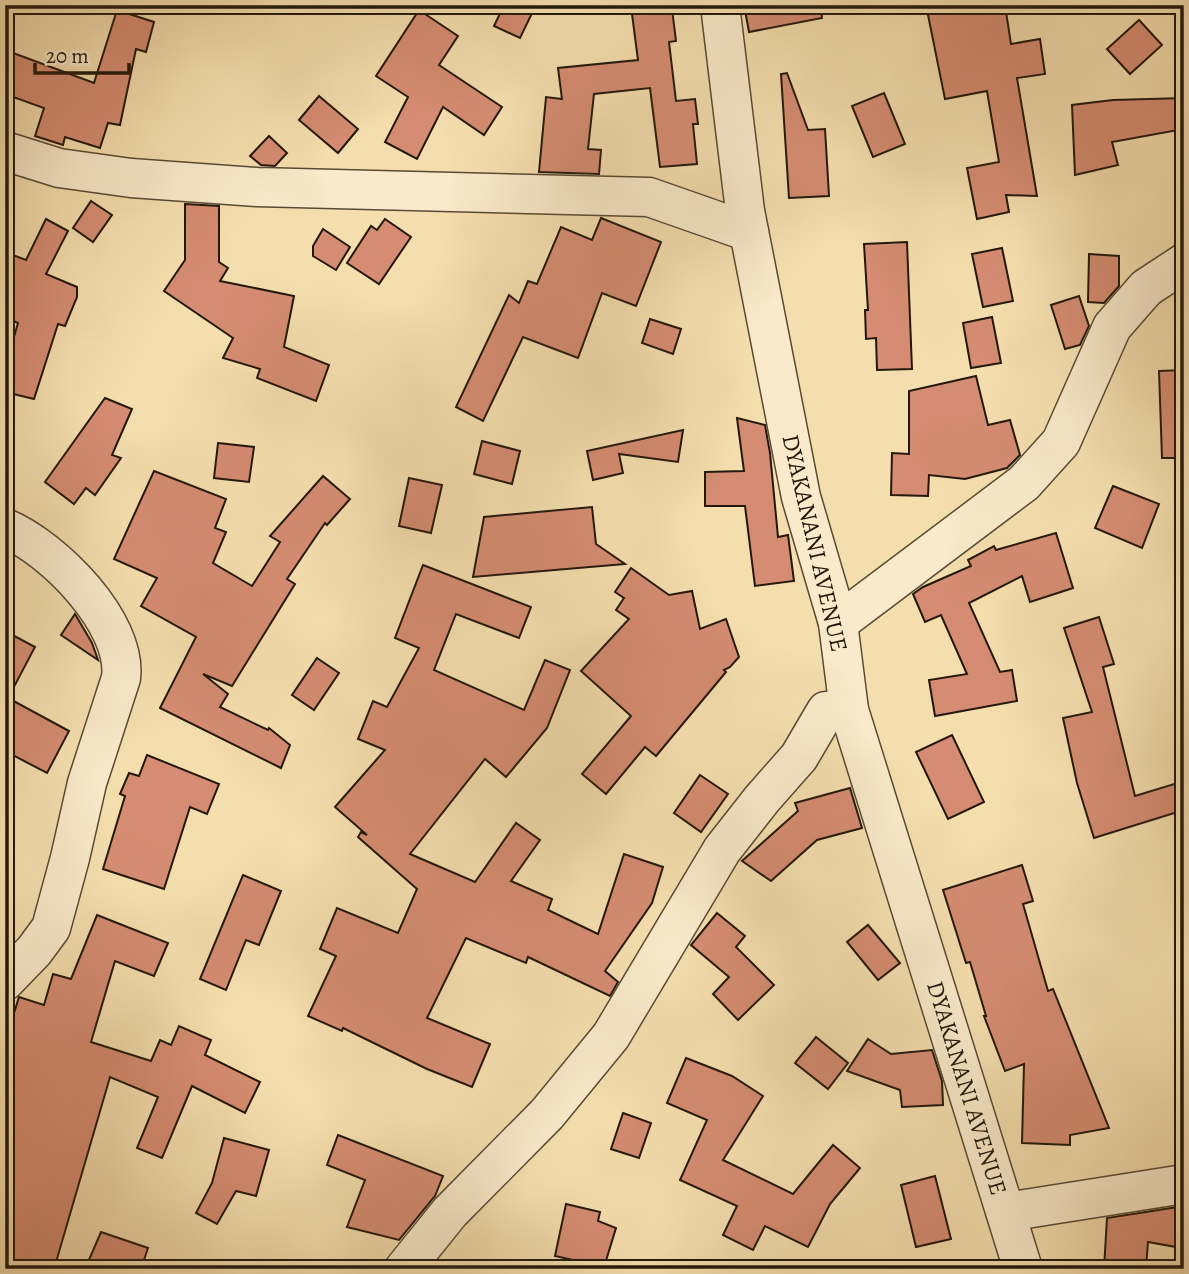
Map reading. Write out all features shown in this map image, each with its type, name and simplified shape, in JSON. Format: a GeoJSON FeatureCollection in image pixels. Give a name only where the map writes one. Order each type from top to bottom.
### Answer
{"type":"FeatureCollection","features":[{"type":"Feature","properties":{"kind":"street","name":"DYAKANANI AVENUE"},"geometry":{"type":"LineString","coordinates":[[720,5],[749,232],[801,497],[838,623],[849,710],[1023,1269]]}},
{"type":"Feature","properties":{"kind":"street"},"geometry":{"type":"LineString","coordinates":[[5,151],[59,168],[131,178],[244,187],[649,197],[749,232]]}},
{"type":"Feature","properties":{"kind":"street"},"geometry":{"type":"LineString","coordinates":[[838,623],[1024,483],[1060,442],[1112,327],[1146,288],[1184,263]]}},
{"type":"Feature","properties":{"kind":"street"},"geometry":{"type":"LineString","coordinates":[[5,528],[39,546],[66,569],[94,603],[116,640],[123,666],[87,783],[51,928],[34,951],[5,981]]}},
{"type":"Feature","properties":{"kind":"street"},"geometry":{"type":"LineString","coordinates":[[404,1269],[450,1212],[547,1114],[611,1036],[722,850],[799,757],[826,711],[849,710]]}},
{"type":"Feature","properties":{"kind":"street"},"geometry":{"type":"LineString","coordinates":[[1006,1212],[1184,1184]]}},
{"type":"Feature","properties":{"kind":"building"},"geometry":{"type":"Polygon","coordinates":[[[504,5],[536,5],[520,38],[494,26],[504,5]]]}},
{"type":"Feature","properties":{"kind":"building"},"geometry":{"type":"Polygon","coordinates":[[[744,5],[821,5],[822,18],[749,32],[744,5]]]}},
{"type":"Feature","properties":{"kind":"building"},"geometry":{"type":"Polygon","coordinates":[[[926,5],[1005,5],[1011,44],[1040,39],[1045,74],[1017,78],[1037,196],[1006,195],[1009,212],[977,219],[967,168],[999,162],[987,91],[945,99],[926,5]]]}},
{"type":"Feature","properties":{"kind":"building"},"geometry":{"type":"Polygon","coordinates":[[[672,9],[676,41],[669,42],[676,101],[695,99],[698,124],[693,124],[697,164],[660,167],[650,88],[594,94],[588,149],[601,150],[599,174],[539,172],[546,97],[562,99],[558,68],[638,60],[632,14],[672,9]]]}},
{"type":"Feature","properties":{"kind":"building"},"geometry":{"type":"Polygon","coordinates":[[[117,10],[154,22],[146,52],[136,49],[120,125],[108,123],[100,148],[65,137],[63,145],[35,136],[44,108],[5,94],[5,50],[94,83],[117,10]]]}},
{"type":"Feature","properties":{"kind":"building"},"geometry":{"type":"Polygon","coordinates":[[[419,10],[458,36],[439,65],[502,107],[484,135],[443,107],[417,159],[385,142],[408,97],[376,76],[419,10]]]}},
{"type":"Feature","properties":{"kind":"building"},"geometry":{"type":"Polygon","coordinates":[[[1139,20],[1162,45],[1130,74],[1107,49],[1139,20]]]}},
{"type":"Feature","properties":{"kind":"building"},"geometry":{"type":"Polygon","coordinates":[[[787,73],[808,130],[825,129],[829,196],[789,198],[781,74],[787,73]]]}},
{"type":"Feature","properties":{"kind":"building"},"geometry":{"type":"Polygon","coordinates":[[[884,93],[905,144],[873,157],[852,106],[884,93]]]}},
{"type":"Feature","properties":{"kind":"building"},"geometry":{"type":"Polygon","coordinates":[[[319,96],[358,129],[338,153],[299,120],[319,96]]]}},
{"type":"Feature","properties":{"kind":"building"},"geometry":{"type":"Polygon","coordinates":[[[1184,98],[1184,129],[1112,142],[1118,165],[1075,175],[1072,105],[1113,100],[1184,98]]]}},
{"type":"Feature","properties":{"kind":"building"},"geometry":{"type":"Polygon","coordinates":[[[269,136],[287,153],[275,166],[261,165],[250,156],[269,136]]]}},
{"type":"Feature","properties":{"kind":"building"},"geometry":{"type":"Polygon","coordinates":[[[91,201],[112,215],[93,242],[73,228],[91,201]]]}},
{"type":"Feature","properties":{"kind":"building"},"geometry":{"type":"Polygon","coordinates":[[[185,204],[219,206],[219,262],[228,268],[220,281],[294,296],[284,347],[329,365],[316,401],[257,378],[260,369],[223,358],[233,338],[164,291],[185,260],[185,204]]]}},
{"type":"Feature","properties":{"kind":"building"},"geometry":{"type":"Polygon","coordinates":[[[601,218],[661,242],[636,306],[602,293],[578,358],[523,337],[483,421],[456,407],[509,295],[519,303],[528,281],[537,284],[561,227],[592,240],[601,218]]]}},
{"type":"Feature","properties":{"kind":"building"},"geometry":{"type":"Polygon","coordinates":[[[46,219],[68,231],[46,274],[77,287],[77,297],[65,326],[58,324],[34,399],[5,392],[5,368],[18,323],[5,317],[5,304],[11,291],[5,289],[5,252],[26,260],[46,219]]]}},
{"type":"Feature","properties":{"kind":"building"},"geometry":{"type":"Polygon","coordinates":[[[385,219],[411,237],[379,284],[347,263],[371,226],[377,230],[385,219]]]}},
{"type":"Feature","properties":{"kind":"building"},"geometry":{"type":"Polygon","coordinates":[[[323,229],[350,247],[336,270],[313,256],[313,246],[323,229]]]}},
{"type":"Feature","properties":{"kind":"building"},"geometry":{"type":"Polygon","coordinates":[[[907,242],[912,369],[877,370],[876,338],[866,339],[865,310],[868,310],[864,244],[907,242]]]}},
{"type":"Feature","properties":{"kind":"building"},"geometry":{"type":"Polygon","coordinates":[[[1002,248],[1013,301],[983,307],[972,254],[1002,248]]]}},
{"type":"Feature","properties":{"kind":"building"},"geometry":{"type":"Polygon","coordinates":[[[1089,254],[1119,256],[1119,286],[1104,303],[1088,302],[1089,254]]]}},
{"type":"Feature","properties":{"kind":"building"},"geometry":{"type":"Polygon","coordinates":[[[1079,296],[1089,326],[1080,345],[1065,349],[1051,305],[1079,296]]]}},
{"type":"Feature","properties":{"kind":"building"},"geometry":{"type":"Polygon","coordinates":[[[992,317],[1001,363],[971,368],[963,323],[992,317]]]}},
{"type":"Feature","properties":{"kind":"building"},"geometry":{"type":"Polygon","coordinates":[[[650,319],[681,329],[673,354],[642,343],[650,319]]]}},
{"type":"Feature","properties":{"kind":"building"},"geometry":{"type":"Polygon","coordinates":[[[1184,370],[1184,458],[1162,458],[1159,371],[1184,370]]]}},
{"type":"Feature","properties":{"kind":"building"},"geometry":{"type":"Polygon","coordinates":[[[976,376],[988,425],[1010,420],[1020,455],[1007,468],[965,479],[929,475],[928,496],[891,495],[892,453],[909,454],[909,391],[976,376]]]}},
{"type":"Feature","properties":{"kind":"building"},"geometry":{"type":"Polygon","coordinates":[[[105,398],[132,409],[112,455],[121,458],[95,495],[86,488],[74,504],[45,482],[105,398]]]}},
{"type":"Feature","properties":{"kind":"building"},"geometry":{"type":"Polygon","coordinates":[[[737,418],[765,425],[778,537],[788,535],[794,581],[755,586],[745,506],[705,506],[705,472],[744,471],[737,418]]]}},
{"type":"Feature","properties":{"kind":"building"},"geometry":{"type":"Polygon","coordinates":[[[683,430],[678,462],[619,454],[623,473],[593,480],[587,451],[683,430]]]}},
{"type":"Feature","properties":{"kind":"building"},"geometry":{"type":"Polygon","coordinates":[[[482,441],[520,451],[512,484],[474,474],[482,441]]]}},
{"type":"Feature","properties":{"kind":"building"},"geometry":{"type":"Polygon","coordinates":[[[218,443],[254,447],[249,482],[214,478],[218,443]]]}},
{"type":"Feature","properties":{"kind":"building"},"geometry":{"type":"Polygon","coordinates":[[[154,471],[226,499],[215,528],[226,532],[213,563],[252,586],[280,542],[270,536],[323,476],[350,499],[327,525],[325,523],[287,579],[295,584],[232,686],[203,674],[228,694],[220,707],[268,730],[269,728],[290,745],[281,768],[160,708],[196,637],[141,606],[157,578],[114,559],[154,471]]]}},
{"type":"Feature","properties":{"kind":"building"},"geometry":{"type":"Polygon","coordinates":[[[409,478],[442,485],[431,533],[399,526],[409,478]]]}},
{"type":"Feature","properties":{"kind":"building"},"geometry":{"type":"Polygon","coordinates":[[[1113,486],[1159,504],[1142,548],[1095,528],[1113,486]]]}},
{"type":"Feature","properties":{"kind":"building"},"geometry":{"type":"Polygon","coordinates":[[[592,507],[596,544],[625,564],[473,577],[484,517],[592,507]]]}},
{"type":"Feature","properties":{"kind":"building"},"geometry":{"type":"Polygon","coordinates":[[[1056,533],[1073,588],[1030,602],[1022,576],[969,603],[1000,672],[1012,670],[1017,701],[935,716],[929,680],[967,674],[941,615],[925,622],[913,594],[971,566],[968,560],[994,546],[996,550],[1056,533]]]}},
{"type":"Feature","properties":{"kind":"building"},"geometry":{"type":"Polygon","coordinates":[[[423,565],[531,607],[519,638],[456,614],[434,670],[524,710],[545,660],[570,670],[547,728],[506,777],[485,759],[410,854],[475,882],[516,823],[540,840],[511,881],[552,899],[548,910],[598,934],[624,854],[663,867],[652,903],[605,971],[618,982],[610,996],[528,957],[526,963],[466,938],[427,1018],[490,1044],[472,1087],[427,1069],[343,1028],[342,1031],[308,1016],[336,956],[320,949],[337,908],[398,933],[417,889],[358,837],[361,832],[367,835],[335,807],[385,750],[358,739],[373,701],[387,707],[419,648],[395,638],[423,565]]]}},
{"type":"Feature","properties":{"kind":"building"},"geometry":{"type":"Polygon","coordinates":[[[631,568],[669,595],[692,591],[700,629],[726,619],[739,657],[724,670],[726,672],[656,756],[645,747],[606,794],[582,774],[631,716],[581,671],[629,619],[616,610],[624,598],[615,592],[631,568]]]}},
{"type":"Feature","properties":{"kind":"building"},"geometry":{"type":"Polygon","coordinates":[[[75,614],[92,643],[98,660],[61,635],[75,614]]]}},
{"type":"Feature","properties":{"kind":"building"},"geometry":{"type":"Polygon","coordinates":[[[1099,617],[1114,664],[1103,667],[1135,796],[1184,781],[1184,810],[1094,838],[1077,783],[1063,718],[1092,712],[1064,628],[1099,617]]]}},
{"type":"Feature","properties":{"kind":"building"},"geometry":{"type":"Polygon","coordinates":[[[5,631],[35,647],[8,698],[69,731],[47,773],[5,751],[5,631]]]}},
{"type":"Feature","properties":{"kind":"building"},"geometry":{"type":"Polygon","coordinates":[[[317,658],[339,673],[314,710],[292,695],[317,658]]]}},
{"type":"Feature","properties":{"kind":"building"},"geometry":{"type":"Polygon","coordinates":[[[952,735],[984,802],[948,819],[916,752],[952,735]]]}},
{"type":"Feature","properties":{"kind":"building"},"geometry":{"type":"Polygon","coordinates":[[[147,755],[219,784],[207,814],[190,807],[164,889],[103,869],[125,796],[120,794],[129,773],[139,776],[147,755]]]}},
{"type":"Feature","properties":{"kind":"building"},"geometry":{"type":"Polygon","coordinates":[[[700,775],[728,794],[701,832],[674,813],[700,775]]]}},
{"type":"Feature","properties":{"kind":"building"},"geometry":{"type":"Polygon","coordinates":[[[850,788],[862,828],[817,840],[771,881],[742,861],[798,811],[795,803],[850,788]]]}},
{"type":"Feature","properties":{"kind":"building"},"geometry":{"type":"Polygon","coordinates":[[[1022,865],[1033,901],[1023,904],[1048,991],[1053,989],[1109,1128],[1070,1135],[1070,1145],[1022,1143],[1024,1064],[1005,1071],[984,1016],[970,962],[966,963],[943,890],[1022,865]]]}},
{"type":"Feature","properties":{"kind":"building"},"geometry":{"type":"Polygon","coordinates":[[[243,875],[281,891],[259,945],[246,940],[226,990],[200,979],[243,875]]]}},
{"type":"Feature","properties":{"kind":"building"},"geometry":{"type":"Polygon","coordinates":[[[717,913],[745,936],[736,947],[774,985],[738,1020],[713,994],[729,977],[691,945],[717,913]]]}},
{"type":"Feature","properties":{"kind":"building"},"geometry":{"type":"Polygon","coordinates":[[[97,915],[168,943],[154,976],[115,961],[91,1042],[151,1061],[160,1040],[171,1045],[179,1026],[211,1040],[205,1055],[260,1082],[245,1113],[192,1086],[162,1158],[137,1148],[158,1097],[110,1077],[54,1269],[5,1269],[5,1042],[19,997],[44,1005],[53,974],[71,979],[97,915]]]}},
{"type":"Feature","properties":{"kind":"building"},"geometry":{"type":"Polygon","coordinates":[[[868,925],[900,963],[878,980],[847,942],[868,925]]]}},
{"type":"Feature","properties":{"kind":"building"},"geometry":{"type":"Polygon","coordinates":[[[816,1037],[848,1063],[828,1089],[795,1063],[816,1037]]]}},
{"type":"Feature","properties":{"kind":"building"},"geometry":{"type":"Polygon","coordinates":[[[868,1039],[891,1054],[932,1050],[942,1081],[943,1105],[902,1107],[900,1090],[847,1071],[868,1039]]]}},
{"type":"Feature","properties":{"kind":"building"},"geometry":{"type":"Polygon","coordinates":[[[686,1058],[732,1076],[763,1096],[723,1160],[793,1194],[833,1145],[860,1168],[830,1204],[808,1247],[765,1226],[753,1250],[723,1235],[737,1206],[680,1180],[707,1120],[667,1103],[686,1058]]]}},
{"type":"Feature","properties":{"kind":"building"},"geometry":{"type":"Polygon","coordinates":[[[623,1113],[651,1123],[639,1158],[611,1149],[623,1113]]]}},
{"type":"Feature","properties":{"kind":"building"},"geometry":{"type":"Polygon","coordinates":[[[338,1135],[443,1176],[435,1196],[399,1240],[347,1227],[365,1180],[327,1165],[338,1135]]]}},
{"type":"Feature","properties":{"kind":"building"},"geometry":{"type":"Polygon","coordinates":[[[224,1138],[269,1150],[256,1196],[236,1191],[217,1224],[196,1213],[212,1183],[224,1138]]]}},
{"type":"Feature","properties":{"kind":"building"},"geometry":{"type":"Polygon","coordinates":[[[935,1176],[951,1239],[916,1247],[901,1185],[935,1176]]]}},
{"type":"Feature","properties":{"kind":"building"},"geometry":{"type":"Polygon","coordinates":[[[566,1204],[600,1212],[598,1221],[616,1228],[604,1267],[555,1256],[566,1204]]]}},
{"type":"Feature","properties":{"kind":"building"},"geometry":{"type":"Polygon","coordinates":[[[1184,1206],[1184,1239],[1179,1239],[1176,1247],[1148,1242],[1146,1269],[1104,1269],[1107,1218],[1184,1206]]]}},
{"type":"Feature","properties":{"kind":"building"},"geometry":{"type":"Polygon","coordinates":[[[101,1232],[148,1248],[141,1269],[85,1269],[101,1232]]]}}]}
